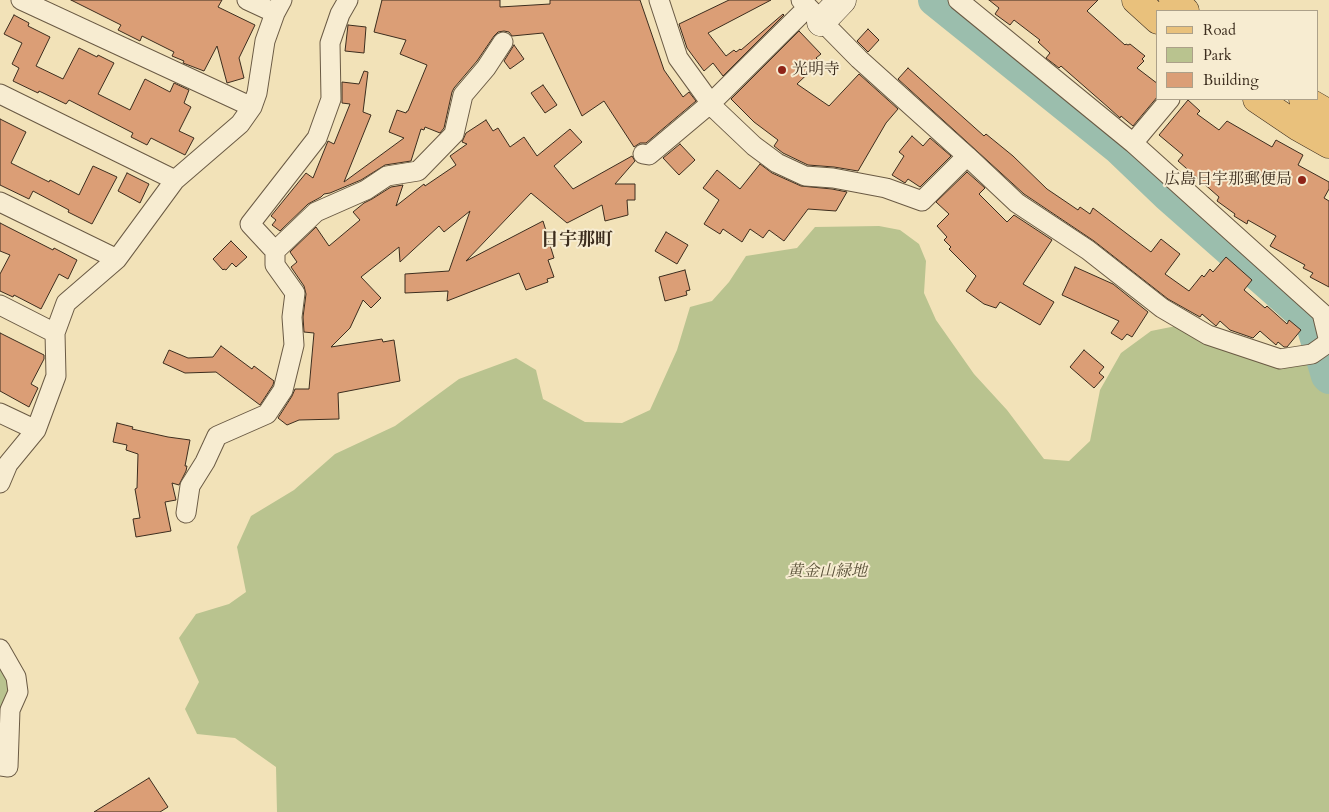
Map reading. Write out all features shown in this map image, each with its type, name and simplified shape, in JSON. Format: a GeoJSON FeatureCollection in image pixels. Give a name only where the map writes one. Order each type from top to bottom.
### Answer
{"type":"FeatureCollection","features":[{"type":"Feature","properties":{"kind":"main road"},"geometry":{"type":"LineString","coordinates":[[1136,0],[1156,18]]}},
{"type":"Feature","properties":{"kind":"main road"},"geometry":{"type":"LineString","coordinates":[[1173,0],[1185,10]]}},
{"type":"Feature","properties":{"kind":"main road"},"geometry":{"type":"LineString","coordinates":[[1258,100],[1297,126],[1329,144]]}},
{"type":"Feature","properties":{"kind":"main road"},"geometry":{"type":"LineString","coordinates":[[1305,100],[1329,114]]}},
{"type":"Feature","properties":{"kind":"street"},"geometry":{"type":"LineString","coordinates":[[21,0],[252,107]]}},
{"type":"Feature","properties":{"kind":"street"},"geometry":{"type":"LineString","coordinates":[[0,484],[8,464],[36,430],[56,376],[55,333],[66,303],[117,259],[176,180],[240,124],[252,107],[265,41],[278,6],[247,0]]}},
{"type":"Feature","properties":{"kind":"street"},"geometry":{"type":"LineString","coordinates":[[186,512],[190,486],[206,462],[217,436],[267,414],[283,390],[294,345],[292,318],[295,294],[275,265],[275,250],[250,224],[318,138],[331,99],[330,43],[340,14],[348,0]]}},
{"type":"Feature","properties":{"kind":"street"},"geometry":{"type":"LineString","coordinates":[[659,0],[678,58],[715,109],[754,146],[777,163],[805,176],[833,178],[886,188],[922,201],[967,156]]}},
{"type":"Feature","properties":{"kind":"street"},"geometry":{"type":"LineString","coordinates":[[643,154],[649,155],[711,103],[810,10],[842,0]]}},
{"type":"Feature","properties":{"kind":"street"},"geometry":{"type":"LineString","coordinates":[[810,10],[859,59],[1017,203],[1088,250],[1162,308],[1208,335],[1280,359],[1312,354],[1329,343],[1322,313],[1133,143],[958,0]]}},
{"type":"Feature","properties":{"kind":"street"},"geometry":{"type":"LineString","coordinates":[[275,250],[316,212],[366,190],[387,176],[418,171],[454,134],[463,95],[486,68],[503,42]]}},
{"type":"Feature","properties":{"kind":"street"},"geometry":{"type":"LineString","coordinates":[[0,94],[176,180]]}},
{"type":"Feature","properties":{"kind":"street"},"geometry":{"type":"LineString","coordinates":[[1133,143],[1169,100]]}},
{"type":"Feature","properties":{"kind":"street"},"geometry":{"type":"LineString","coordinates":[[0,202],[117,259]]}},
{"type":"Feature","properties":{"kind":"street"},"geometry":{"type":"LineString","coordinates":[[0,305],[55,333]]}},
{"type":"Feature","properties":{"kind":"street"},"geometry":{"type":"LineString","coordinates":[[0,413],[36,430]]}},
{"type":"Feature","properties":{"kind":"street"},"geometry":{"type":"LineString","coordinates":[[0,650],[16,677],[18,692],[10,710],[8,767],[0,766]]}},
{"type":"Feature","properties":{"kind":"green space","name":"黄金山緑地"},"geometry":{"type":"Polygon","coordinates":[[[879,226],[900,230],[919,244],[926,261],[924,293],[936,320],[974,374],[1007,410],[1044,459],[1069,461],[1090,441],[1100,390],[1121,353],[1151,331],[1176,326],[1283,363],[1317,362],[1329,383],[1329,812],[277,812],[276,767],[235,738],[197,734],[185,709],[199,682],[179,638],[196,614],[229,604],[246,592],[237,547],[251,516],[294,490],[335,454],[395,426],[459,379],[516,358],[536,370],[543,399],[585,422],[622,423],[650,410],[677,350],[690,307],[712,301],[729,282],[746,256],[797,248],[815,227],[879,226]]]}},
{"type":"Feature","properties":{"kind":"green space"},"geometry":{"type":"Polygon","coordinates":[[[0,665],[11,681],[0,748],[0,665]]]}},
{"type":"Feature","properties":{"kind":"building"},"geometry":{"type":"Polygon","coordinates":[[[71,0],[222,0],[218,7],[255,25],[239,58],[244,78],[227,83],[217,46],[204,71],[183,63],[184,61],[172,56],[174,52],[142,36],[140,41],[118,30],[121,25],[71,0]]]}},
{"type":"Feature","properties":{"kind":"building"},"geometry":{"type":"Polygon","coordinates":[[[382,0],[500,0],[500,7],[550,4],[550,0],[640,0],[664,70],[683,97],[689,92],[696,101],[646,143],[640,143],[634,147],[604,101],[582,116],[543,33],[512,36],[509,32],[498,32],[454,88],[444,128],[440,133],[425,127],[424,130],[421,129],[411,161],[385,165],[361,180],[324,194],[308,204],[280,231],[272,225],[276,220],[271,216],[306,173],[313,178],[328,141],[334,144],[350,104],[342,103],[342,82],[359,84],[364,71],[368,72],[363,112],[371,115],[344,182],[404,138],[389,132],[397,110],[406,113],[408,111],[427,65],[400,54],[406,40],[374,32],[382,0]]]}},
{"type":"Feature","properties":{"kind":"building"},"geometry":{"type":"Polygon","coordinates":[[[729,0],[771,0],[708,33],[726,56],[734,50],[736,52],[741,50],[784,15],[723,76],[713,63],[704,71],[687,48],[679,24],[729,0]]]}},
{"type":"Feature","properties":{"kind":"building"},"geometry":{"type":"Polygon","coordinates":[[[989,0],[1098,0],[1087,11],[1125,45],[1130,44],[1145,56],[1142,59],[1144,61],[1137,68],[1156,82],[1156,98],[1133,126],[1121,116],[1120,118],[1061,66],[1059,68],[1046,58],[1050,53],[1038,42],[1040,40],[1014,20],[1010,25],[995,14],[999,8],[989,0]]]}},
{"type":"Feature","properties":{"kind":"building"},"geometry":{"type":"Polygon","coordinates":[[[14,15],[29,23],[28,26],[50,37],[36,66],[63,79],[79,48],[114,63],[98,94],[130,110],[145,79],[170,92],[174,83],[189,90],[184,103],[191,107],[179,131],[194,138],[185,155],[151,138],[147,145],[131,137],[133,133],[69,100],[66,104],[13,81],[19,68],[12,64],[22,43],[4,34],[14,15]]]}},
{"type":"Feature","properties":{"kind":"building"},"geometry":{"type":"Polygon","coordinates":[[[348,25],[366,27],[364,53],[345,51],[348,25]]]}},
{"type":"Feature","properties":{"kind":"building"},"geometry":{"type":"Polygon","coordinates":[[[868,29],[879,40],[868,52],[857,41],[868,29]]]}},
{"type":"Feature","properties":{"kind":"building"},"geometry":{"type":"Polygon","coordinates":[[[799,31],[821,54],[816,58],[820,62],[797,84],[829,106],[859,74],[898,109],[886,123],[858,171],[808,165],[783,153],[774,146],[778,140],[754,122],[731,99],[799,31]]]}},
{"type":"Feature","properties":{"kind":"building"},"geometry":{"type":"Polygon","coordinates":[[[514,45],[524,59],[510,69],[504,61],[514,45]]]}},
{"type":"Feature","properties":{"kind":"building"},"geometry":{"type":"Polygon","coordinates":[[[908,68],[984,136],[986,134],[1013,156],[1047,189],[1078,210],[1080,207],[1090,214],[1093,208],[1151,252],[1161,239],[1180,254],[1165,274],[1189,291],[1202,275],[1204,277],[1210,269],[1213,272],[1226,257],[1252,280],[1244,290],[1265,308],[1267,306],[1287,324],[1289,320],[1301,330],[1287,347],[1284,347],[1278,342],[1276,345],[1260,331],[1253,338],[1230,330],[1220,321],[1216,326],[1202,314],[1200,317],[1168,299],[1094,241],[1024,194],[898,79],[908,68]]]}},
{"type":"Feature","properties":{"kind":"building"},"geometry":{"type":"Polygon","coordinates":[[[543,85],[557,105],[545,113],[531,93],[543,85]]]}},
{"type":"Feature","properties":{"kind":"building"},"geometry":{"type":"Polygon","coordinates":[[[1188,100],[1200,111],[1197,114],[1219,130],[1227,121],[1272,147],[1276,140],[1303,155],[1298,165],[1329,182],[1329,189],[1324,198],[1329,201],[1329,287],[1310,277],[1313,273],[1303,268],[1305,265],[1270,246],[1276,236],[1248,220],[1247,224],[1234,216],[1235,214],[1217,201],[1219,197],[1178,161],[1183,155],[1159,135],[1188,100]]]}},
{"type":"Feature","properties":{"kind":"building"},"geometry":{"type":"Polygon","coordinates":[[[0,119],[26,132],[11,163],[49,182],[50,180],[79,195],[93,166],[117,177],[92,224],[33,191],[29,199],[0,185],[0,119]]]}},
{"type":"Feature","properties":{"kind":"building"},"geometry":{"type":"Polygon","coordinates":[[[486,120],[493,131],[498,128],[510,147],[524,137],[537,156],[570,129],[582,142],[554,166],[573,189],[632,156],[635,161],[615,184],[635,184],[635,200],[627,200],[628,215],[605,221],[602,205],[567,223],[531,193],[466,261],[543,221],[547,234],[545,235],[554,258],[548,260],[554,277],[547,279],[548,282],[526,290],[519,273],[447,301],[448,291],[405,293],[405,274],[449,271],[470,211],[444,232],[439,226],[400,262],[399,247],[361,277],[381,298],[371,308],[363,300],[350,328],[331,347],[382,339],[383,342],[394,340],[400,381],[338,393],[339,419],[299,420],[287,425],[278,418],[295,389],[309,389],[314,333],[304,332],[303,317],[306,294],[304,286],[291,267],[297,262],[290,252],[316,227],[329,246],[360,220],[353,212],[391,187],[403,185],[396,206],[424,184],[425,186],[456,165],[450,156],[467,144],[462,142],[466,133],[486,120]]]}},
{"type":"Feature","properties":{"kind":"building"},"geometry":{"type":"Polygon","coordinates":[[[912,136],[923,146],[930,138],[951,156],[920,187],[908,179],[905,183],[892,175],[904,156],[899,152],[912,136]]]}},
{"type":"Feature","properties":{"kind":"building"},"geometry":{"type":"Polygon","coordinates":[[[680,144],[695,160],[679,175],[663,158],[680,144]]]}},
{"type":"Feature","properties":{"kind":"building"},"geometry":{"type":"Polygon","coordinates":[[[760,164],[772,173],[801,186],[847,192],[836,211],[808,209],[784,241],[769,230],[763,238],[750,229],[742,242],[723,229],[720,234],[704,224],[719,200],[703,188],[717,170],[740,189],[760,164]]]}},
{"type":"Feature","properties":{"kind":"building"},"geometry":{"type":"Polygon","coordinates":[[[967,172],[985,188],[979,194],[1007,222],[1014,215],[1052,240],[1023,284],[1054,302],[1040,325],[1000,302],[996,308],[984,304],[966,291],[976,276],[949,249],[951,247],[944,240],[947,237],[937,226],[949,214],[936,202],[967,172]]]}},
{"type":"Feature","properties":{"kind":"building"},"geometry":{"type":"Polygon","coordinates":[[[127,173],[149,184],[140,203],[118,191],[127,173]]]}},
{"type":"Feature","properties":{"kind":"building"},"geometry":{"type":"Polygon","coordinates":[[[0,223],[77,260],[68,279],[59,274],[41,309],[14,295],[13,297],[0,291],[0,274],[10,255],[0,251],[0,223]]]}},
{"type":"Feature","properties":{"kind":"building"},"geometry":{"type":"Polygon","coordinates":[[[666,232],[688,245],[677,264],[655,251],[666,232]]]}},
{"type":"Feature","properties":{"kind":"building"},"geometry":{"type":"Polygon","coordinates":[[[231,241],[247,257],[236,267],[232,263],[226,270],[223,270],[213,259],[231,241]]]}},
{"type":"Feature","properties":{"kind":"building"},"geometry":{"type":"Polygon","coordinates":[[[1075,267],[1113,284],[1148,312],[1132,337],[1127,334],[1122,340],[1111,333],[1119,321],[1062,295],[1075,267]]]}},
{"type":"Feature","properties":{"kind":"building"},"geometry":{"type":"Polygon","coordinates":[[[685,270],[690,290],[686,291],[687,295],[665,301],[659,277],[685,270]]]}},
{"type":"Feature","properties":{"kind":"building"},"geometry":{"type":"Polygon","coordinates":[[[0,333],[44,355],[44,359],[31,384],[38,388],[29,407],[0,391],[0,333]]]}},
{"type":"Feature","properties":{"kind":"building"},"geometry":{"type":"Polygon","coordinates":[[[221,346],[252,369],[254,366],[274,381],[260,405],[216,372],[185,373],[163,363],[169,350],[188,358],[213,357],[221,346]]]}},
{"type":"Feature","properties":{"kind":"building"},"geometry":{"type":"Polygon","coordinates":[[[1084,350],[1104,367],[1099,373],[1104,377],[1094,388],[1070,367],[1084,350]]]}},
{"type":"Feature","properties":{"kind":"building"},"geometry":{"type":"Polygon","coordinates":[[[117,423],[133,427],[132,429],[190,440],[185,466],[187,466],[186,471],[179,485],[172,483],[176,500],[165,502],[171,531],[136,537],[133,519],[140,518],[135,489],[137,488],[138,454],[126,450],[127,445],[113,442],[117,423]]]}},
{"type":"Feature","properties":{"kind":"building"},"geometry":{"type":"Polygon","coordinates":[[[149,778],[168,807],[160,812],[94,812],[149,778]]]}},
{"type":"Feature","properties":{"kind":"waterway"},"geometry":{"type":"LineString","coordinates":[[934,0],[1118,148],[1167,195],[1311,322],[1329,378]]}},
{"type":"Feature","properties":{"kind":"place","name":"光明寺"},"geometry":{"type":"Point","coordinates":[782,70]}},
{"type":"Feature","properties":{"kind":"place","name":"広島日宇那郵便局"},"geometry":{"type":"Point","coordinates":[1302,180]}},
{"type":"Feature","properties":{"kind":"district","name":"日宇那町"},"geometry":{"type":"Point","coordinates":[577,241]}}]}
